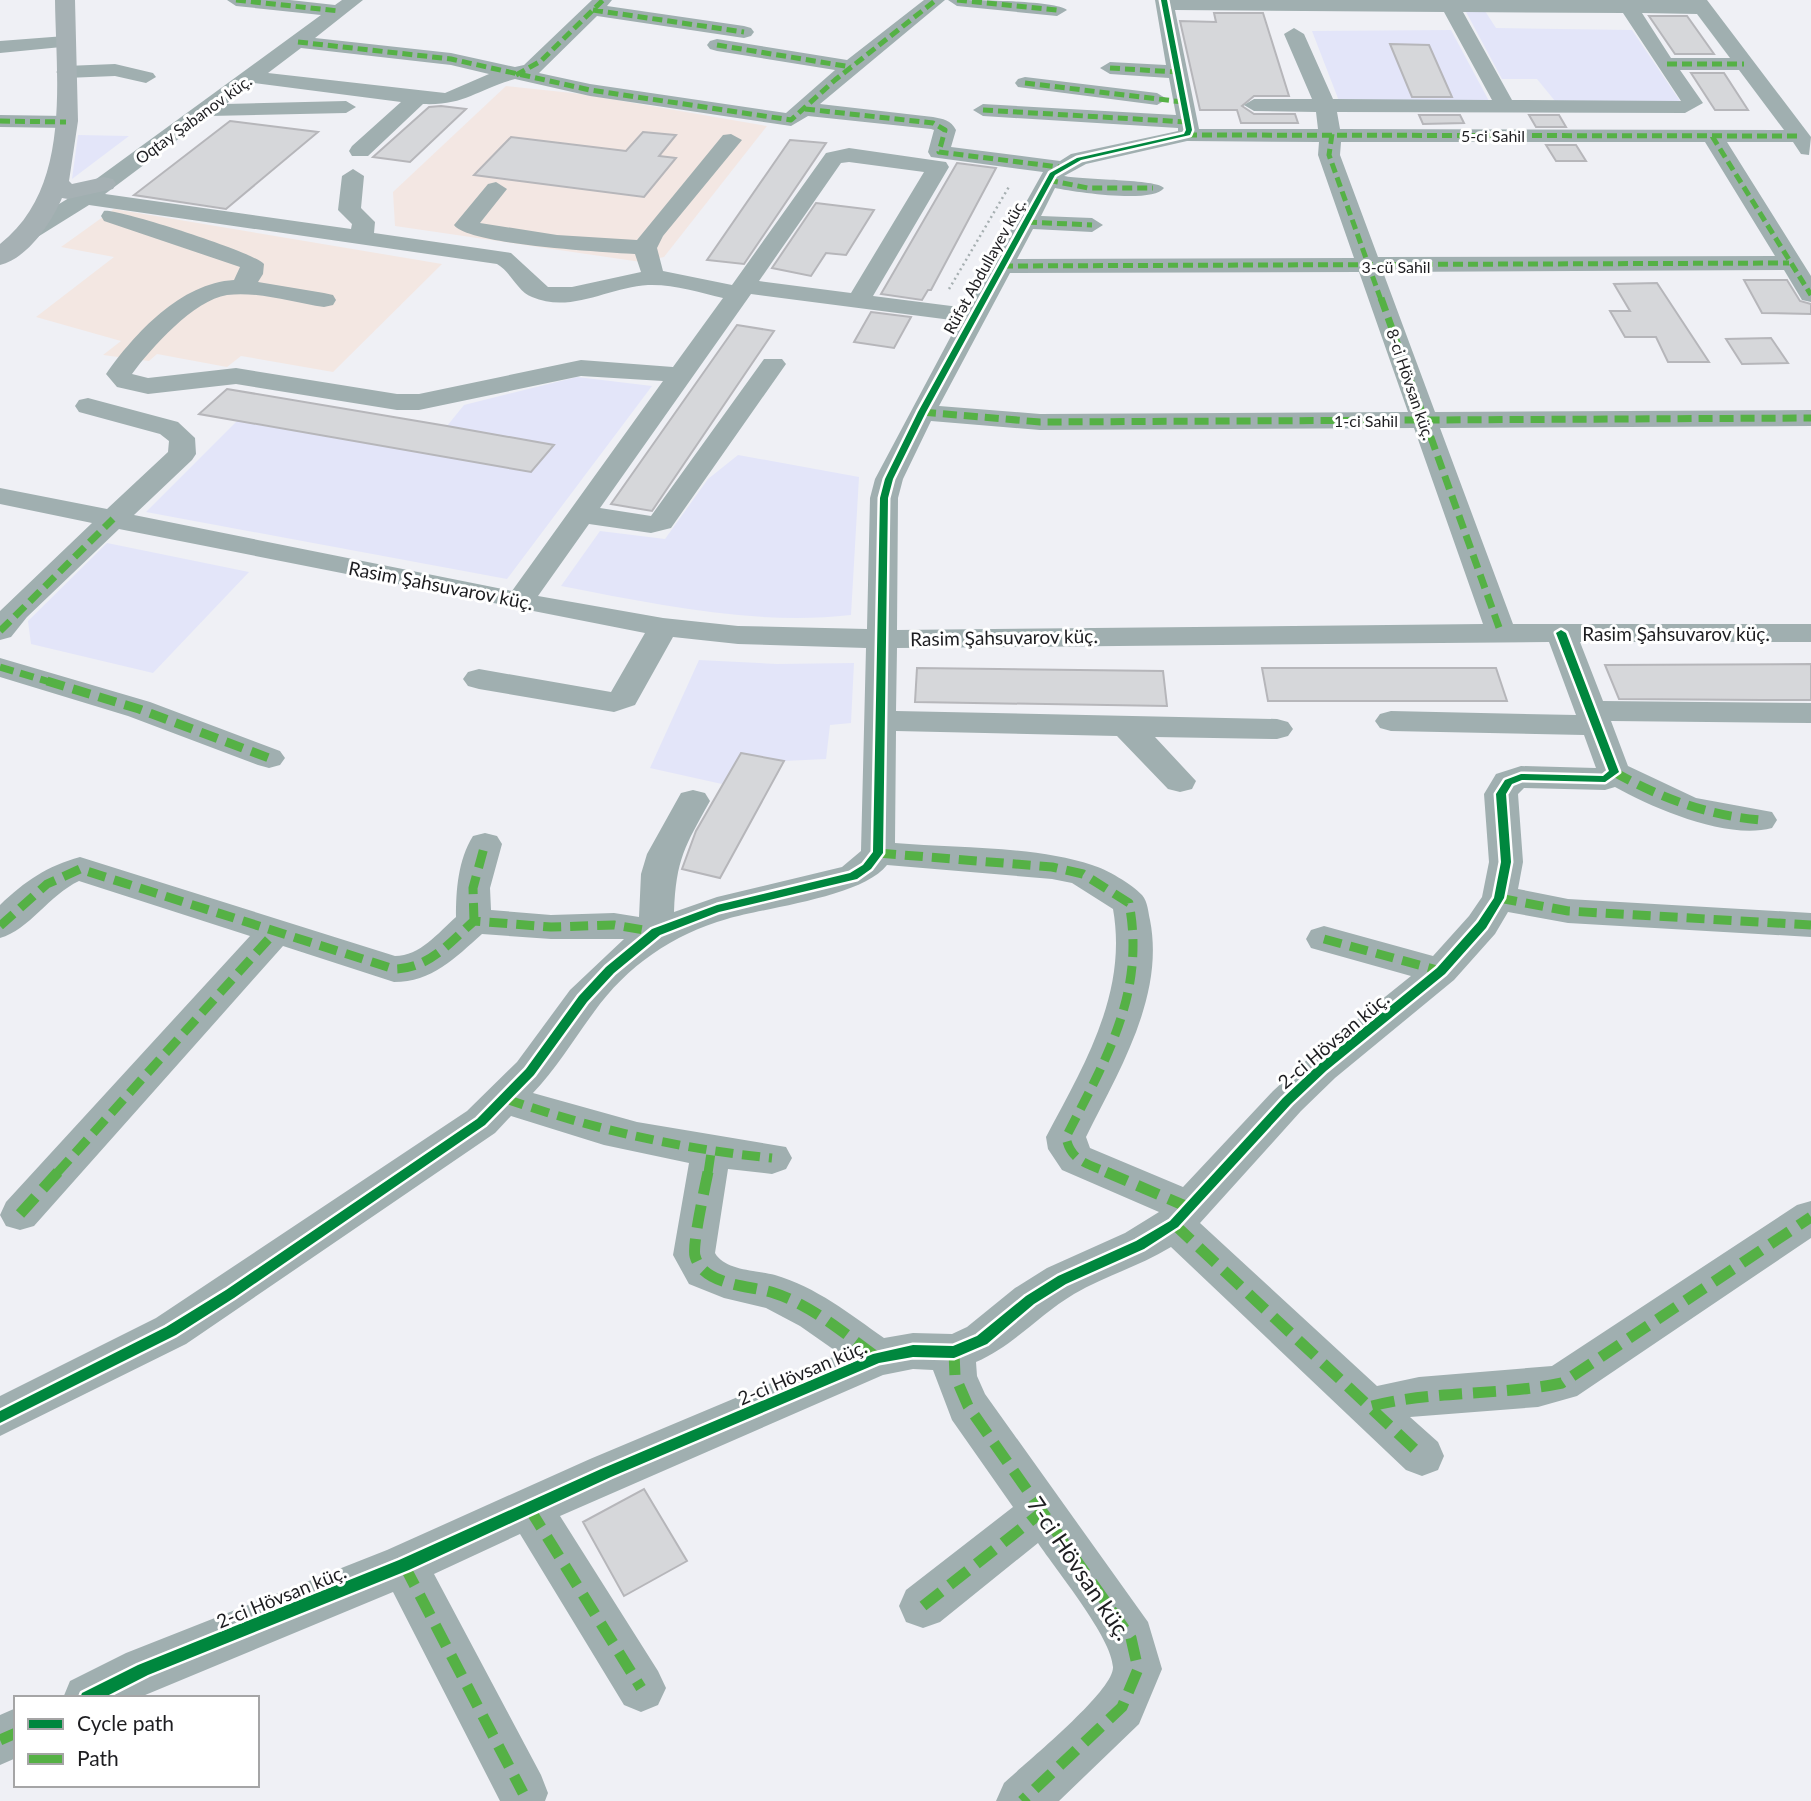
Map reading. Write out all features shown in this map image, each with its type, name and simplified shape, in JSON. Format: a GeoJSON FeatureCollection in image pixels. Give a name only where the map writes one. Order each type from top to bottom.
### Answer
{"type":"FeatureCollection","features":[{"type":"Feature","properties":{"kind":"main road"},"geometry":{"type":"LineString","coordinates":[[0,257],[28,233],[44,209],[55,183],[66,122],[65,0]]}},
{"type":"Feature","properties":{"kind":"main road"},"geometry":{"type":"LineString","coordinates":[[55,183],[68,192],[85,197]]}},
{"type":"Feature","properties":{"kind":"street"},"geometry":{"type":"LineString","coordinates":[[236,0],[347,6]]}},
{"type":"Feature","properties":{"kind":"street"},"geometry":{"type":"LineString","coordinates":[[298,42],[451,59],[516,75],[780,121],[798,117],[851,67],[936,0]]}},
{"type":"Feature","properties":{"kind":"street"},"geometry":{"type":"LineString","coordinates":[[957,0],[1057,9]]}},
{"type":"Feature","properties":{"kind":"street"},"geometry":{"type":"LineString","coordinates":[[1186,120],[1164,2],[1629,7],[1699,4],[1805,144]]}},
{"type":"Feature","properties":{"kind":"street"},"geometry":{"type":"LineString","coordinates":[[1447,3],[1506,107]]}},
{"type":"Feature","properties":{"kind":"street"},"geometry":{"type":"LineString","coordinates":[[251,77],[418,98],[448,99],[488,80],[516,75],[541,61],[598,5],[744,32]]}},
{"type":"Feature","properties":{"kind":"street","name":"Oqtay Şabanov küç."},"geometry":{"type":"LineString","coordinates":[[28,233],[85,197],[347,6]]}},
{"type":"Feature","properties":{"kind":"street"},"geometry":{"type":"LineString","coordinates":[[1254,105],[1685,107],[1693,103],[1645,35],[1629,7]]}},
{"type":"Feature","properties":{"kind":"street","name":"8-ci Hövsan küç."},"geometry":{"type":"LineString","coordinates":[[1294,34],[1327,106],[1332,134],[1329,155],[1501,633]]}},
{"type":"Feature","properties":{"kind":"street"},"geometry":{"type":"LineString","coordinates":[[717,45],[851,67]]}},
{"type":"Feature","properties":{"kind":"street"},"geometry":{"type":"LineString","coordinates":[[0,47],[66,55],[146,77]]}},
{"type":"Feature","properties":{"kind":"street"},"geometry":{"type":"LineString","coordinates":[[66,55],[91,47]]}},
{"type":"Feature","properties":{"kind":"street"},"geometry":{"type":"LineString","coordinates":[[1667,64],[1744,64]]}},
{"type":"Feature","properties":{"kind":"street"},"geometry":{"type":"LineString","coordinates":[[1110,68],[1177,72]]}},
{"type":"Feature","properties":{"kind":"street"},"geometry":{"type":"LineString","coordinates":[[1025,83],[1186,120]]}},
{"type":"Feature","properties":{"kind":"street"},"geometry":{"type":"LineString","coordinates":[[360,151],[418,98]]}},
{"type":"Feature","properties":{"kind":"street"},"geometry":{"type":"LineString","coordinates":[[207,110],[240,111],[334,105],[369,109]]}},
{"type":"Feature","properties":{"kind":"street"},"geometry":{"type":"LineString","coordinates":[[805,109],[943,126],[945,130],[939,160],[858,301]]}},
{"type":"Feature","properties":{"kind":"street"},"geometry":{"type":"LineString","coordinates":[[983,110],[1186,120]]}},
{"type":"Feature","properties":{"kind":"street"},"geometry":{"type":"LineString","coordinates":[[1054,174],[1079,159],[1186,120]]}},
{"type":"Feature","properties":{"kind":"street","name":"5-ci Sahil"},"geometry":{"type":"LineString","coordinates":[[1186,120],[1332,134],[1712,136],[1805,144]]}},
{"type":"Feature","properties":{"kind":"street"},"geometry":{"type":"LineString","coordinates":[[0,121],[66,122]]}},
{"type":"Feature","properties":{"kind":"street"},"geometry":{"type":"LineString","coordinates":[[1712,136],[1788,263],[1811,295]]}},
{"type":"Feature","properties":{"kind":"street"},"geometry":{"type":"LineString","coordinates":[[651,277],[652,267],[645,248],[652,234],[732,140]]}},
{"type":"Feature","properties":{"kind":"street"},"geometry":{"type":"LineString","coordinates":[[520,601],[834,158],[849,155],[1023,163],[1080,187],[1153,188]]}},
{"type":"Feature","properties":{"kind":"street","name":"Rüfət Abdullayev küç."},"geometry":{"type":"LineString","coordinates":[[878,853],[884,498],[889,479],[922,412],[1054,174]]}},
{"type":"Feature","properties":{"kind":"street"},"geometry":{"type":"LineString","coordinates":[[353,176],[349,209],[364,222],[362,235]]}},
{"type":"Feature","properties":{"kind":"street"},"geometry":{"type":"LineString","coordinates":[[495,189],[466,225],[474,229],[557,242],[645,248]]}},
{"type":"Feature","properties":{"kind":"street"},"geometry":{"type":"LineString","coordinates":[[85,197],[362,235],[503,258],[516,263],[531,289],[546,294],[569,295],[651,277],[974,316]]}},
{"type":"Feature","properties":{"kind":"street"},"geometry":{"type":"LineString","coordinates":[[85,197],[107,214],[163,235],[234,255],[251,264],[251,274],[241,288]]}},
{"type":"Feature","properties":{"kind":"street"},"geometry":{"type":"LineString","coordinates":[[1027,222],[1092,225]]}},
{"type":"Feature","properties":{"kind":"street","name":"3-cü Sahil"},"geometry":{"type":"LineString","coordinates":[[1003,266],[1788,263]]}},
{"type":"Feature","properties":{"kind":"street"},"geometry":{"type":"LineString","coordinates":[[324,300],[241,288],[211,292],[192,302],[129,359],[118,374],[126,382],[148,386],[236,376],[397,402],[419,402],[580,368],[681,375]]}},
{"type":"Feature","properties":{"kind":"street"},"geometry":{"type":"LineString","coordinates":[[582,514],[651,525],[661,522],[773,364]]}},
{"type":"Feature","properties":{"kind":"street"},"geometry":{"type":"LineString","coordinates":[[0,631],[182,454],[182,438],[169,428],[88,406]]}},
{"type":"Feature","properties":{"kind":"street","name":"1-ci Sahil"},"geometry":{"type":"LineString","coordinates":[[922,412],[1040,422],[1811,418]]}},
{"type":"Feature","properties":{"kind":"street","name":"Rasim Şahsuvarov küç."},"geometry":{"type":"LineString","coordinates":[[0,496],[520,601],[663,627],[738,635],[882,639],[1811,633]]}},
{"type":"Feature","properties":{"kind":"street"},"geometry":{"type":"LineString","coordinates":[[479,679],[614,702],[624,698],[663,627]]}},
{"type":"Feature","properties":{"kind":"street"},"geometry":{"type":"LineString","coordinates":[[1561,633],[1614,772],[1654,795],[1704,814],[1760,820]]}},
{"type":"Feature","properties":{"kind":"street"},"geometry":{"type":"LineString","coordinates":[[0,667],[139,709],[270,758]]}},
{"type":"Feature","properties":{"kind":"street"},"geometry":{"type":"LineString","coordinates":[[1391,721],[1811,713]]}},
{"type":"Feature","properties":{"kind":"street"},"geometry":{"type":"LineString","coordinates":[[880,721],[1277,729]]}},
{"type":"Feature","properties":{"kind":"street"},"geometry":{"type":"LineString","coordinates":[[1126,726],[1180,781]]}},
{"type":"Feature","properties":{"kind":"street","name":"2-ci Hövsan küç."},"geometry":{"type":"LineString","coordinates":[[91,1696],[143,1670],[404,1565],[529,1508],[878,1358],[913,1351],[954,1352],[982,1340],[1030,1300],[1062,1280],[1140,1245],[1182,1216],[1287,1101],[1322,1068],[1441,971],[1482,925],[1499,898],[1506,862],[1501,794],[1508,782],[1521,777],[1605,779],[1614,772]]}},
{"type":"Feature","properties":{"kind":"street"},"geometry":{"type":"LineString","coordinates":[[656,932],[658,874],[664,854],[693,801]]}},
{"type":"Feature","properties":{"kind":"street"},"geometry":{"type":"LineString","coordinates":[[474,921],[473,888],[485,844]]}},
{"type":"Feature","properties":{"kind":"street"},"geometry":{"type":"LineString","coordinates":[[0,1418],[171,1331],[230,1294],[481,1122],[506,1099],[583,999],[610,970],[656,932],[717,909],[853,876],[867,867],[878,853],[1052,867],[1083,874],[1129,903],[1137,953],[1122,1024],[1066,1137],[1068,1149],[1076,1159],[1182,1216],[1422,1456]]}},
{"type":"Feature","properties":{"kind":"street"},"geometry":{"type":"LineString","coordinates":[[0,926],[46,884],[63,872],[80,869],[394,969],[409,971],[423,965],[474,921],[551,927],[614,925],[656,932]]}},
{"type":"Feature","properties":{"kind":"street"},"geometry":{"type":"LineString","coordinates":[[1499,898],[1568,911],[1811,925]]}},
{"type":"Feature","properties":{"kind":"street"},"geometry":{"type":"LineString","coordinates":[[20,1214],[275,932]]}},
{"type":"Feature","properties":{"kind":"street"},"geometry":{"type":"LineString","coordinates":[[1324,939],[1441,971]]}},
{"type":"Feature","properties":{"kind":"street"},"geometry":{"type":"LineString","coordinates":[[506,1099],[560,1119],[711,1153],[772,1158]]}},
{"type":"Feature","properties":{"kind":"street"},"geometry":{"type":"LineString","coordinates":[[711,1153],[694,1255],[704,1272],[785,1298],[815,1313],[878,1358]]}},
{"type":"Feature","properties":{"kind":"street"},"geometry":{"type":"LineString","coordinates":[[1372,1406],[1424,1394],[1532,1391],[1562,1383],[1811,1217]]}},
{"type":"Feature","properties":{"kind":"street","name":"7-ci Hövsan küç."},"geometry":{"type":"LineString","coordinates":[[954,1352],[955,1376],[968,1406],[1131,1638],[1138,1669],[1122,1707],[1022,1801]]}},
{"type":"Feature","properties":{"kind":"street"},"geometry":{"type":"LineString","coordinates":[[529,1508],[641,1688]]}},
{"type":"Feature","properties":{"kind":"street"},"geometry":{"type":"LineString","coordinates":[[923,1606],[1042,1512]]}},
{"type":"Feature","properties":{"kind":"street"},"geometry":{"type":"LineString","coordinates":[[404,1565],[523,1793]]}},
{"type":"Feature","properties":{"kind":"path"},"geometry":{"type":"LineString","coordinates":[[937,311],[1023,163]]}},
{"type":"Feature","properties":{"kind":"shaded area"},"geometry":{"type":"Polygon","coordinates":[[[1465,10],[1485,11],[1496,28],[1632,30],[1680,101],[1555,101],[1537,79],[1502,79],[1465,10]]]}},
{"type":"Feature","properties":{"kind":"shaded area"},"geometry":{"type":"Polygon","coordinates":[[[1451,30],[1489,101],[1339,101],[1312,31],[1451,30]]]}},
{"type":"Feature","properties":{"kind":"shaded area"},"geometry":{"type":"Polygon","coordinates":[[[506,86],[582,94],[767,126],[664,257],[641,262],[395,226],[393,192],[506,86]]]}},
{"type":"Feature","properties":{"kind":"shaded area"},"geometry":{"type":"Polygon","coordinates":[[[78,135],[129,136],[72,179],[78,135]]]}},
{"type":"Feature","properties":{"kind":"shaded area"},"geometry":{"type":"Polygon","coordinates":[[[114,209],[442,264],[333,372],[241,356],[227,367],[157,354],[149,361],[103,355],[121,341],[36,317],[114,257],[61,247],[114,209]]]}},
{"type":"Feature","properties":{"kind":"shaded area"},"geometry":{"type":"Polygon","coordinates":[[[577,377],[652,386],[507,579],[146,512],[237,421],[531,472],[553,445],[447,426],[464,405],[577,377]]]}},
{"type":"Feature","properties":{"kind":"shaded area"},"geometry":{"type":"Polygon","coordinates":[[[738,455],[859,477],[851,615],[778,618],[742,615],[669,606],[561,586],[600,531],[665,539],[708,479],[738,455]]]}},
{"type":"Feature","properties":{"kind":"shaded area"},"geometry":{"type":"Polygon","coordinates":[[[107,543],[249,572],[153,673],[31,644],[28,621],[107,543]]]}},
{"type":"Feature","properties":{"kind":"shaded area"},"geometry":{"type":"Polygon","coordinates":[[[699,660],[777,664],[854,663],[851,723],[830,725],[826,759],[784,761],[741,753],[722,784],[650,768],[699,660]]]}},
{"type":"Feature","properties":{"kind":"building"},"geometry":{"type":"Polygon","coordinates":[[[1214,13],[1263,13],[1289,96],[1254,96],[1242,106],[1254,114],[1295,114],[1298,123],[1241,123],[1237,110],[1200,110],[1180,21],[1216,22],[1214,13]]]}},
{"type":"Feature","properties":{"kind":"building"},"geometry":{"type":"Polygon","coordinates":[[[1649,16],[1687,16],[1714,54],[1675,54],[1649,16]]]}},
{"type":"Feature","properties":{"kind":"building"},"geometry":{"type":"Polygon","coordinates":[[[1390,44],[1429,45],[1452,97],[1412,97],[1390,44]]]}},
{"type":"Feature","properties":{"kind":"building"},"geometry":{"type":"Polygon","coordinates":[[[1691,73],[1724,73],[1748,110],[1715,110],[1691,73]]]}},
{"type":"Feature","properties":{"kind":"building"},"geometry":{"type":"Polygon","coordinates":[[[429,107],[466,109],[410,162],[373,157],[429,107]]]}},
{"type":"Feature","properties":{"kind":"building"},"geometry":{"type":"Polygon","coordinates":[[[1419,115],[1460,115],[1464,123],[1423,124],[1419,115]]]}},
{"type":"Feature","properties":{"kind":"building"},"geometry":{"type":"Polygon","coordinates":[[[1529,115],[1559,115],[1566,127],[1536,127],[1529,115]]]}},
{"type":"Feature","properties":{"kind":"building"},"geometry":{"type":"Polygon","coordinates":[[[230,121],[318,132],[226,209],[134,195],[230,121]]]}},
{"type":"Feature","properties":{"kind":"building"},"geometry":{"type":"Polygon","coordinates":[[[643,132],[676,135],[659,156],[676,158],[644,197],[474,175],[511,137],[626,151],[643,132]]]}},
{"type":"Feature","properties":{"kind":"building"},"geometry":{"type":"Polygon","coordinates":[[[790,140],[826,143],[744,264],[707,260],[790,140]]]}},
{"type":"Feature","properties":{"kind":"building"},"geometry":{"type":"Polygon","coordinates":[[[1546,145],[1576,145],[1586,161],[1556,161],[1546,145]]]}},
{"type":"Feature","properties":{"kind":"building"},"geometry":{"type":"Polygon","coordinates":[[[957,163],[996,168],[931,290],[928,290],[922,300],[881,294],[957,163]]]}},
{"type":"Feature","properties":{"kind":"building"},"geometry":{"type":"Polygon","coordinates":[[[816,203],[874,210],[846,255],[826,253],[811,276],[772,268],[816,203]]]}},
{"type":"Feature","properties":{"kind":"building"},"geometry":{"type":"Polygon","coordinates":[[[1744,280],[1787,280],[1800,301],[1811,304],[1811,314],[1762,313],[1744,280]]]}},
{"type":"Feature","properties":{"kind":"building"},"geometry":{"type":"Polygon","coordinates":[[[1657,283],[1709,362],[1668,362],[1656,337],[1625,337],[1610,311],[1630,311],[1614,284],[1657,283]]]}},
{"type":"Feature","properties":{"kind":"building"},"geometry":{"type":"Polygon","coordinates":[[[871,312],[911,317],[894,348],[854,342],[871,312]]]}},
{"type":"Feature","properties":{"kind":"building"},"geometry":{"type":"Polygon","coordinates":[[[737,325],[774,331],[652,511],[611,504],[737,325]]]}},
{"type":"Feature","properties":{"kind":"building"},"geometry":{"type":"Polygon","coordinates":[[[1771,338],[1788,363],[1742,364],[1726,339],[1771,338]]]}},
{"type":"Feature","properties":{"kind":"building"},"geometry":{"type":"Polygon","coordinates":[[[227,389],[554,445],[531,472],[199,414],[227,389]]]}},
{"type":"Feature","properties":{"kind":"building"},"geometry":{"type":"Polygon","coordinates":[[[1811,664],[1811,700],[1619,699],[1605,665],[1811,664]]]}},
{"type":"Feature","properties":{"kind":"building"},"geometry":{"type":"Polygon","coordinates":[[[917,668],[1163,671],[1167,706],[915,702],[917,668]]]}},
{"type":"Feature","properties":{"kind":"building"},"geometry":{"type":"Polygon","coordinates":[[[1262,668],[1496,668],[1507,701],[1268,701],[1262,668]]]}},
{"type":"Feature","properties":{"kind":"building"},"geometry":{"type":"Polygon","coordinates":[[[741,753],[784,761],[720,878],[682,869],[696,831],[741,753]]]}},
{"type":"Feature","properties":{"kind":"building"},"geometry":{"type":"Polygon","coordinates":[[[644,1489],[687,1561],[624,1596],[583,1522],[644,1489]]]}},
{"type":"Feature","properties":{"kind":"marked path"},"geometry":{"type":"LineString","coordinates":[[236,0],[339,11]]}},
{"type":"Feature","properties":{"kind":"marked path"},"geometry":{"type":"LineString","coordinates":[[516,75],[541,61],[603,0]]}},
{"type":"Feature","properties":{"kind":"marked path"},"geometry":{"type":"LineString","coordinates":[[298,42],[451,59],[590,90],[791,120],[835,80],[936,0]]}},
{"type":"Feature","properties":{"kind":"marked path"},"geometry":{"type":"LineString","coordinates":[[957,0],[1057,10]]}},
{"type":"Feature","properties":{"kind":"marked path"},"geometry":{"type":"LineString","coordinates":[[593,10],[744,32]]}},
{"type":"Feature","properties":{"kind":"marked path"},"geometry":{"type":"LineString","coordinates":[[717,45],[851,67]]}},
{"type":"Feature","properties":{"kind":"marked path"},"geometry":{"type":"LineString","coordinates":[[1667,64],[1744,64]]}},
{"type":"Feature","properties":{"kind":"marked path"},"geometry":{"type":"LineString","coordinates":[[1110,68],[1177,72]]}},
{"type":"Feature","properties":{"kind":"marked path"},"geometry":{"type":"LineString","coordinates":[[1025,83],[1183,102]]}},
{"type":"Feature","properties":{"kind":"marked path"},"geometry":{"type":"LineString","coordinates":[[805,109],[933,123],[943,126],[945,130],[939,152],[1059,167]]}},
{"type":"Feature","properties":{"kind":"marked path"},"geometry":{"type":"LineString","coordinates":[[983,110],[1187,122]]}},
{"type":"Feature","properties":{"kind":"marked path"},"geometry":{"type":"LineString","coordinates":[[0,121],[66,122]]}},
{"type":"Feature","properties":{"kind":"marked path"},"geometry":{"type":"LineString","coordinates":[[1332,134],[1329,155],[1501,633]]}},
{"type":"Feature","properties":{"kind":"marked path"},"geometry":{"type":"LineString","coordinates":[[1187,135],[1799,136]]}},
{"type":"Feature","properties":{"kind":"marked path"},"geometry":{"type":"LineString","coordinates":[[1712,136],[1811,295]]}},
{"type":"Feature","properties":{"kind":"marked path"},"geometry":{"type":"LineString","coordinates":[[1048,180],[1088,188],[1153,188]]}},
{"type":"Feature","properties":{"kind":"marked path"},"geometry":{"type":"LineString","coordinates":[[1027,222],[1092,225]]}},
{"type":"Feature","properties":{"kind":"marked path"},"geometry":{"type":"LineString","coordinates":[[1003,266],[1789,263]]}},
{"type":"Feature","properties":{"kind":"marked path"},"geometry":{"type":"LineString","coordinates":[[922,412],[1040,422],[1811,418]]}},
{"type":"Feature","properties":{"kind":"marked path"},"geometry":{"type":"LineString","coordinates":[[0,631],[113,519]]}},
{"type":"Feature","properties":{"kind":"marked path"},"geometry":{"type":"LineString","coordinates":[[0,667],[139,709],[269,758]]}},
{"type":"Feature","properties":{"kind":"marked path"},"geometry":{"type":"LineString","coordinates":[[1614,772],[1650,792],[1684,806],[1719,815],[1760,820]]}},
{"type":"Feature","properties":{"kind":"marked path"},"geometry":{"type":"LineString","coordinates":[[474,921],[473,888],[485,844]]}},
{"type":"Feature","properties":{"kind":"marked path"},"geometry":{"type":"LineString","coordinates":[[878,853],[1052,867],[1083,874],[1129,903],[1135,934],[1135,964],[1129,994],[1108,1053],[1066,1137],[1068,1149],[1076,1159],[1190,1208]]}},
{"type":"Feature","properties":{"kind":"marked path"},"geometry":{"type":"LineString","coordinates":[[0,926],[47,884],[57,877],[80,869],[394,969],[406,969],[427,961],[474,921],[551,927],[614,925],[656,932]]}},
{"type":"Feature","properties":{"kind":"marked path"},"geometry":{"type":"LineString","coordinates":[[1499,898],[1568,911],[1811,925]]}},
{"type":"Feature","properties":{"kind":"marked path"},"geometry":{"type":"LineString","coordinates":[[20,1214],[275,932]]}},
{"type":"Feature","properties":{"kind":"marked path"},"geometry":{"type":"LineString","coordinates":[[1324,939],[1441,971]]}},
{"type":"Feature","properties":{"kind":"marked path"},"geometry":{"type":"LineString","coordinates":[[506,1099],[637,1137],[704,1150],[772,1158]]}},
{"type":"Feature","properties":{"kind":"marked path"},"geometry":{"type":"LineString","coordinates":[[711,1153],[694,1255],[704,1272],[724,1281],[775,1293],[815,1313],[878,1358]]}},
{"type":"Feature","properties":{"kind":"marked path"},"geometry":{"type":"LineString","coordinates":[[1372,1406],[1419,1396],[1514,1391],[1562,1383],[1811,1217]]}},
{"type":"Feature","properties":{"kind":"marked path"},"geometry":{"type":"LineString","coordinates":[[1174,1224],[1422,1456]]}},
{"type":"Feature","properties":{"kind":"marked path"},"geometry":{"type":"LineString","coordinates":[[954,1352],[955,1376],[968,1406],[1131,1638],[1138,1669],[1122,1707],[1022,1801]]}},
{"type":"Feature","properties":{"kind":"marked path"},"geometry":{"type":"LineString","coordinates":[[529,1508],[641,1688]]}},
{"type":"Feature","properties":{"kind":"marked path"},"geometry":{"type":"LineString","coordinates":[[923,1606],[1042,1512]]}},
{"type":"Feature","properties":{"kind":"marked path"},"geometry":{"type":"LineString","coordinates":[[404,1565],[523,1793]]}},
{"type":"Feature","properties":{"kind":"marked path"},"geometry":{"type":"LineString","coordinates":[[0,1740],[14,1734]]}},
{"type":"Feature","properties":{"kind":"cycle path"},"geometry":{"type":"LineString","coordinates":[[0,1417],[171,1331],[230,1294],[481,1122],[530,1072],[583,999],[610,970],[656,932],[717,909],[853,876],[867,867],[878,853],[884,498],[889,479],[922,412],[1052,174],[1079,159],[1187,135],[1189,130],[1164,0]]}},
{"type":"Feature","properties":{"kind":"cycle path"},"geometry":{"type":"LineString","coordinates":[[91,1696],[143,1670],[404,1565],[606,1473],[878,1358],[913,1351],[954,1352],[982,1340],[1030,1300],[1062,1280],[1140,1245],[1174,1224],[1287,1101],[1322,1068],[1441,971],[1482,925],[1499,898],[1506,862],[1501,794],[1508,782],[1521,777],[1605,779],[1614,772],[1561,633]]}}]}
